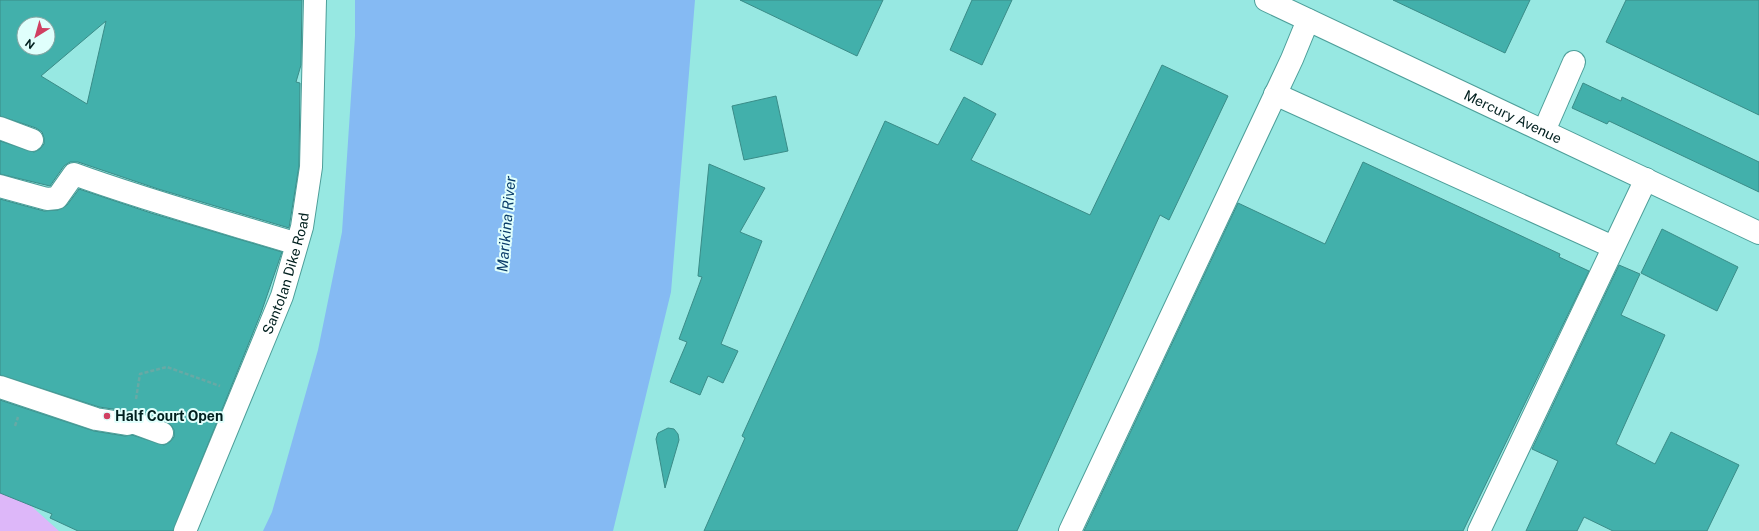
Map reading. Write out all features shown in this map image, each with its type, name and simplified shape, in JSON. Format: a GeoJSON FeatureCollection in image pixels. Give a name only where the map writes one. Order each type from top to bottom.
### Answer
{"type":"FeatureCollection","features":[{"type":"Feature","properties":{"kind":"street","name":"Santolan Dike Road"},"geometry":{"type":"LineString","coordinates":[[185,531],[282,296],[302,227],[311,167],[315,0]]}},
{"type":"Feature","properties":{"kind":"street","name":"Mercury Avenue"},"geometry":{"type":"LineString","coordinates":[[1266,0],[1759,233]]}},
{"type":"Feature","properties":{"kind":"street"},"geometry":{"type":"LineString","coordinates":[[1070,531],[1275,94],[1308,20]]}},
{"type":"Feature","properties":{"kind":"street"},"geometry":{"type":"LineString","coordinates":[[1544,131],[1574,62]]}},
{"type":"Feature","properties":{"kind":"street"},"geometry":{"type":"LineString","coordinates":[[1275,94],[1613,247]]}},
{"type":"Feature","properties":{"kind":"street"},"geometry":{"type":"LineString","coordinates":[[0,128],[32,140]]}},
{"type":"Feature","properties":{"kind":"street"},"geometry":{"type":"LineString","coordinates":[[0,186],[47,199],[57,198],[74,174],[120,191],[201,217],[291,242]]}},
{"type":"Feature","properties":{"kind":"street"},"geometry":{"type":"LineString","coordinates":[[1479,531],[1646,179]]}},
{"type":"Feature","properties":{"kind":"street"},"geometry":{"type":"LineString","coordinates":[[0,387],[96,419],[127,424],[132,422],[162,433]]}},
{"type":"Feature","properties":{"kind":"path"},"geometry":{"type":"LineString","coordinates":[[132,422],[140,374],[167,368],[226,388]]}},
{"type":"Feature","properties":{"kind":"shaded area"},"geometry":{"type":"Polygon","coordinates":[[[0,492],[28,503],[59,531],[0,531],[0,492]]]}},
{"type":"Feature","properties":{"kind":"water","name":"Marikina River"},"geometry":{"type":"Polygon","coordinates":[[[355,0],[695,0],[671,292],[613,531],[263,531],[272,512],[318,350],[342,232],[355,36],[355,0]]]}},
{"type":"Feature","properties":{"kind":"building"},"geometry":{"type":"Polygon","coordinates":[[[0,0],[302,0],[301,65],[296,82],[300,83],[299,166],[289,228],[158,189],[78,162],[70,162],[64,166],[50,186],[0,174],[0,141],[34,152],[40,149],[44,144],[42,132],[36,128],[0,116],[0,0]],[[106,21],[41,76],[87,104],[106,21]]]}},
{"type":"Feature","properties":{"kind":"building"},"geometry":{"type":"Polygon","coordinates":[[[740,0],[883,0],[857,56],[740,0]]]}},
{"type":"Feature","properties":{"kind":"building"},"geometry":{"type":"Polygon","coordinates":[[[972,0],[1012,0],[982,65],[950,50],[972,0]]]}},
{"type":"Feature","properties":{"kind":"building"},"geometry":{"type":"Polygon","coordinates":[[[1393,0],[1530,0],[1505,53],[1393,0]]]}},
{"type":"Feature","properties":{"kind":"building"},"geometry":{"type":"Polygon","coordinates":[[[1626,0],[1759,0],[1759,115],[1606,42],[1626,0]]]}},
{"type":"Feature","properties":{"kind":"building"},"geometry":{"type":"Polygon","coordinates":[[[1162,65],[1228,96],[1169,220],[1160,215],[1017,531],[704,531],[745,438],[742,436],[885,121],[938,145],[964,97],[996,114],[971,160],[1090,215],[1162,65]]]}},
{"type":"Feature","properties":{"kind":"building"},"geometry":{"type":"Polygon","coordinates":[[[1583,83],[1621,101],[1622,97],[1759,162],[1759,192],[1609,121],[1607,124],[1572,108],[1583,83]]]}},
{"type":"Feature","properties":{"kind":"building"},"geometry":{"type":"Polygon","coordinates":[[[776,96],[788,151],[744,160],[732,106],[776,96]]]}},
{"type":"Feature","properties":{"kind":"building"},"geometry":{"type":"Polygon","coordinates":[[[1363,162],[1560,254],[1559,257],[1589,271],[1463,531],[1084,531],[1238,203],[1325,244],[1363,162]]]}},
{"type":"Feature","properties":{"kind":"building"},"geometry":{"type":"Polygon","coordinates":[[[709,164],[765,188],[740,232],[762,241],[721,344],[738,351],[723,383],[708,376],[700,395],[670,382],[687,342],[679,339],[702,277],[698,276],[709,164]]]}},
{"type":"Feature","properties":{"kind":"building"},"geometry":{"type":"Polygon","coordinates":[[[79,189],[151,213],[282,252],[261,313],[173,531],[78,531],[50,518],[52,514],[0,493],[0,400],[94,431],[125,436],[132,435],[164,445],[170,442],[174,437],[174,430],[171,425],[136,410],[126,411],[99,407],[0,375],[0,199],[44,211],[58,210],[67,205],[79,189]]]}},
{"type":"Feature","properties":{"kind":"building"},"geometry":{"type":"Polygon","coordinates":[[[1662,229],[1738,267],[1717,311],[1641,273],[1662,229]]]}},
{"type":"Feature","properties":{"kind":"building"},"geometry":{"type":"Polygon","coordinates":[[[1619,265],[1640,274],[1621,315],[1665,335],[1616,444],[1655,464],[1671,432],[1739,465],[1707,531],[1613,531],[1584,517],[1577,531],[1526,531],[1558,461],[1532,449],[1619,265]]]}},
{"type":"Feature","properties":{"kind":"building"},"geometry":{"type":"Polygon","coordinates":[[[668,428],[674,429],[678,434],[679,440],[665,488],[656,439],[658,433],[668,428]]]}},
{"type":"Feature","properties":{"kind":"place","name":"Half Court Open"},"geometry":{"type":"Point","coordinates":[107,416]}}]}
